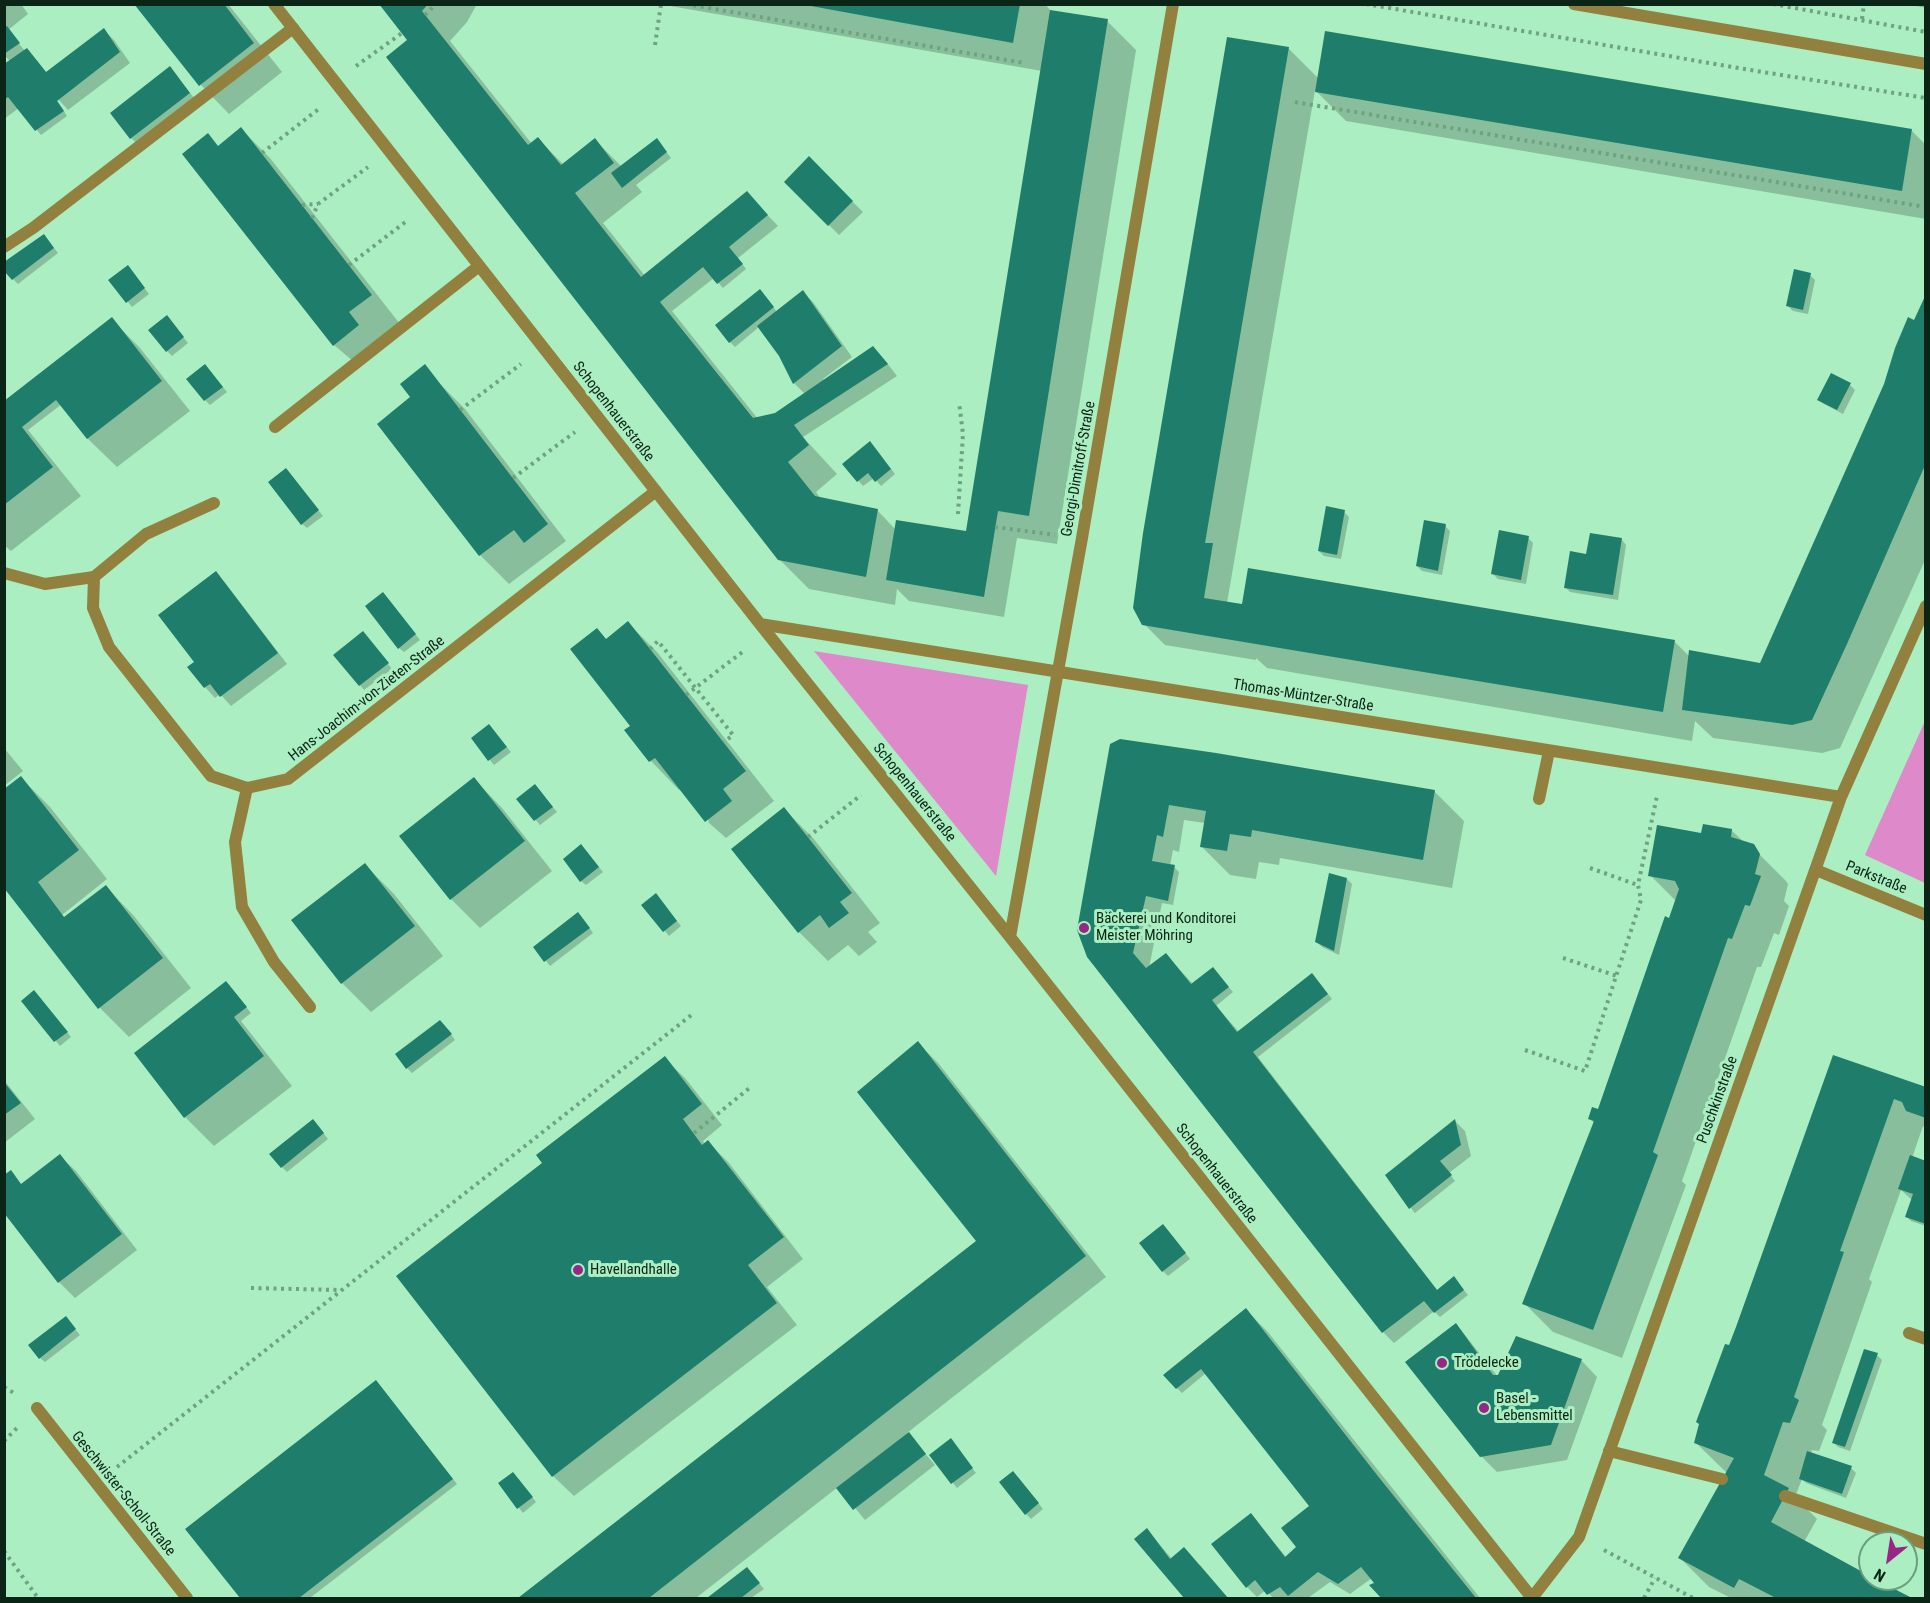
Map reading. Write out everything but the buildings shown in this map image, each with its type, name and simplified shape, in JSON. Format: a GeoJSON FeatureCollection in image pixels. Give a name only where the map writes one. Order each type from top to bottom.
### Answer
{"type":"FeatureCollection","features":[{"type":"Feature","properties":{"kind":"street","name":"Schopenhauerstraße"},"geometry":{"type":"LineString","coordinates":[[274,4],[764,629],[1532,1598]]}},
{"type":"Feature","properties":{"kind":"street","name":"Georgi-Dimitroff-Straße"},"geometry":{"type":"LineString","coordinates":[[1010,937],[1059,672],[1173,4]]}},
{"type":"Feature","properties":{"kind":"street"},"geometry":{"type":"LineString","coordinates":[[1574,4],[1926,64]]}},
{"type":"Feature","properties":{"kind":"street"},"geometry":{"type":"LineString","coordinates":[[4,247],[33,228],[293,28]]}},
{"type":"Feature","properties":{"kind":"street"},"geometry":{"type":"LineString","coordinates":[[275,427],[479,266]]}},
{"type":"Feature","properties":{"kind":"street","name":"Hans-Joachim-von-Zieten-Straße"},"geometry":{"type":"LineString","coordinates":[[247,788],[288,779],[656,491]]}},
{"type":"Feature","properties":{"kind":"street"},"geometry":{"type":"LineString","coordinates":[[4,573],[45,584],[94,577],[146,534],[214,503]]}},
{"type":"Feature","properties":{"kind":"street"},"geometry":{"type":"LineString","coordinates":[[94,577],[93,608],[109,647],[211,776],[247,788],[235,842],[242,907],[274,962],[310,1007]]}},
{"type":"Feature","properties":{"kind":"street","name":"Puschkinstraße"},"geometry":{"type":"LineString","coordinates":[[1532,1598],[1579,1537],[1841,797],[1926,606]]}},
{"type":"Feature","properties":{"kind":"street","name":"Thomas-Müntzer-Straße"},"geometry":{"type":"LineString","coordinates":[[764,629],[1059,672],[1841,797]]}},
{"type":"Feature","properties":{"kind":"street"},"geometry":{"type":"LineString","coordinates":[[1539,799],[1549,751]]}},
{"type":"Feature","properties":{"kind":"street","name":"Parkstraße"},"geometry":{"type":"LineString","coordinates":[[1816,870],[1926,915]]}},
{"type":"Feature","properties":{"kind":"street"},"geometry":{"type":"LineString","coordinates":[[1910,1333],[1926,1339]]}},
{"type":"Feature","properties":{"kind":"street","name":"Geschwister-Scholl-Straße"},"geometry":{"type":"LineString","coordinates":[[36,1408],[187,1599]]}},
{"type":"Feature","properties":{"kind":"street"},"geometry":{"type":"LineString","coordinates":[[1609,1451],[1722,1479]]}},
{"type":"Feature","properties":{"kind":"street"},"geometry":{"type":"LineString","coordinates":[[1785,1496],[1926,1544]]}},
{"type":"Feature","properties":{"kind":"path"},"geometry":{"type":"LineString","coordinates":[[425,15],[436,4]]}},
{"type":"Feature","properties":{"kind":"path"},"geometry":{"type":"LineString","coordinates":[[655,45],[661,4]]}},
{"type":"Feature","properties":{"kind":"path"},"geometry":{"type":"LineString","coordinates":[[686,4],[1024,63]]}},
{"type":"Feature","properties":{"kind":"path"},"geometry":{"type":"LineString","coordinates":[[1366,4],[1926,98]]}},
{"type":"Feature","properties":{"kind":"path"},"geometry":{"type":"LineString","coordinates":[[1773,4],[1926,32]]}},
{"type":"Feature","properties":{"kind":"path"},"geometry":{"type":"LineString","coordinates":[[1862,19],[1864,4]]}},
{"type":"Feature","properties":{"kind":"path"},"geometry":{"type":"LineString","coordinates":[[262,153],[402,33]]}},
{"type":"Feature","properties":{"kind":"path"},"geometry":{"type":"LineString","coordinates":[[1295,102],[1926,207]]}},
{"type":"Feature","properties":{"kind":"path"},"geometry":{"type":"LineString","coordinates":[[312,218],[318,204],[390,151]]}},
{"type":"Feature","properties":{"kind":"path"},"geometry":{"type":"LineString","coordinates":[[349,265],[430,202]]}},
{"type":"Feature","properties":{"kind":"path"},"geometry":{"type":"LineString","coordinates":[[302,205],[318,204]]}},
{"type":"Feature","properties":{"kind":"path"},"geometry":{"type":"LineString","coordinates":[[460,410],[543,348]]}},
{"type":"Feature","properties":{"kind":"path"},"geometry":{"type":"LineString","coordinates":[[958,514],[963,434],[959,402]]}},
{"type":"Feature","properties":{"kind":"path"},"geometry":{"type":"LineString","coordinates":[[513,478],[597,416]]}},
{"type":"Feature","properties":{"kind":"path"},"geometry":{"type":"LineString","coordinates":[[995,526],[1082,538]]}},
{"type":"Feature","properties":{"kind":"path"},"geometry":{"type":"LineString","coordinates":[[686,695],[764,629]]}},
{"type":"Feature","properties":{"kind":"path"},"geometry":{"type":"LineString","coordinates":[[650,649],[658,640],[733,735],[723,742]]}},
{"type":"Feature","properties":{"kind":"path"},"geometry":{"type":"LineString","coordinates":[[1525,1050],[1585,1071],[1641,900],[1638,885],[1663,769]]}},
{"type":"Feature","properties":{"kind":"path"},"geometry":{"type":"LineString","coordinates":[[808,837],[883,778]]}},
{"type":"Feature","properties":{"kind":"path"},"geometry":{"type":"LineString","coordinates":[[1590,868],[1638,885]]}},
{"type":"Feature","properties":{"kind":"path"},"geometry":{"type":"LineString","coordinates":[[1563,958],[1617,976]]}},
{"type":"Feature","properties":{"kind":"path"},"geometry":{"type":"LineString","coordinates":[[95,1484],[694,1013]]}},
{"type":"Feature","properties":{"kind":"path"},"geometry":{"type":"LineString","coordinates":[[694,1133],[752,1086]]}},
{"type":"Feature","properties":{"kind":"path"},"geometry":{"type":"LineString","coordinates":[[251,1288],[342,1290]]}},
{"type":"Feature","properties":{"kind":"path"},"geometry":{"type":"LineString","coordinates":[[1579,1537],[1693,1599]]}},
{"type":"Feature","properties":{"kind":"path"},"geometry":{"type":"LineString","coordinates":[[4,1551],[38,1599]]}},
{"type":"Feature","properties":{"kind":"path"},"geometry":{"type":"LineString","coordinates":[[1644,1599],[1655,1578]]}},
{"type":"Feature","properties":{"kind":"shaded area"},"geometry":{"type":"Polygon","coordinates":[[[814,651],[1028,685],[996,876],[814,651]]]}},
{"type":"Feature","properties":{"kind":"shaded area"},"geometry":{"type":"Polygon","coordinates":[[[1925,721],[1925,883],[1865,855],[1925,721]]]}},
{"type":"Feature","properties":{"kind":"place","name":"Bäckerei und Konditorei Meister Möhring"},"geometry":{"type":"Point","coordinates":[1084,928]}},
{"type":"Feature","properties":{"kind":"place","name":"Havellandhalle"},"geometry":{"type":"Point","coordinates":[578,1270]}},
{"type":"Feature","properties":{"kind":"place","name":"Trödelecke"},"geometry":{"type":"Point","coordinates":[1442,1363]}},
{"type":"Feature","properties":{"kind":"place","name":"Basel - Lebensmittel"},"geometry":{"type":"Point","coordinates":[1484,1408]}}]}
